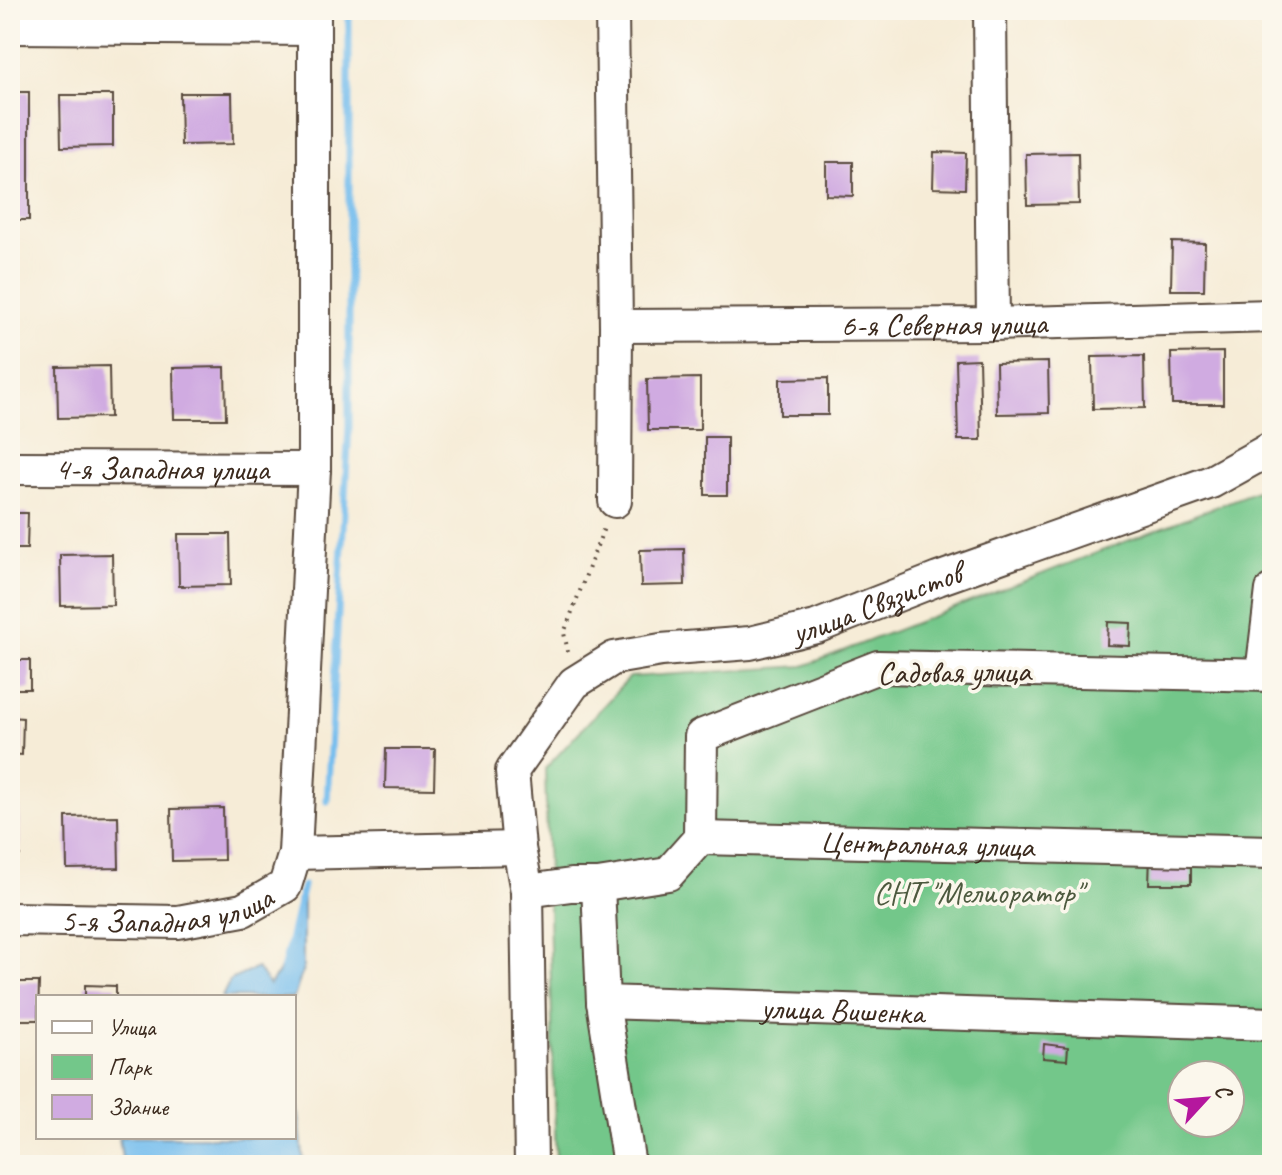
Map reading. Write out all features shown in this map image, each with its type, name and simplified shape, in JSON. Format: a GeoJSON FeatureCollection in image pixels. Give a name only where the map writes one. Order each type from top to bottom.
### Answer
{"type":"FeatureCollection","features":[{"type":"Feature","properties":{"kind":"street"},"geometry":{"type":"LineString","coordinates":[[612,10],[615,501]]}},
{"type":"Feature","properties":{"kind":"street"},"geometry":{"type":"LineString","coordinates":[[990,10],[993,324]]}},
{"type":"Feature","properties":{"kind":"street"},"geometry":{"type":"LineString","coordinates":[[10,27],[314,19]]}},
{"type":"Feature","properties":{"kind":"street","name":"5-я Западная улица"},"geometry":{"type":"LineString","coordinates":[[10,919],[178,922],[243,910],[285,886],[295,853],[314,469],[314,19]]}},
{"type":"Feature","properties":{"kind":"street","name":"6-я Северная улица"},"geometry":{"type":"LineString","coordinates":[[616,326],[993,324],[1272,316]]}},
{"type":"Feature","properties":{"kind":"street","name":"улица Связистов"},"geometry":{"type":"LineString","coordinates":[[519,848],[512,771],[574,683],[614,658],[661,650],[750,643],[816,627],[938,579],[1211,482],[1272,448]]}},
{"type":"Feature","properties":{"kind":"street","name":"4-я Западная улица"},"geometry":{"type":"LineString","coordinates":[[10,468],[314,469]]}},
{"type":"Feature","properties":{"kind":"street"},"geometry":{"type":"LineString","coordinates":[[1267,675],[1272,590]]}},
{"type":"Feature","properties":{"kind":"street","name":"Садовая улица"},"geometry":{"type":"LineString","coordinates":[[700,838],[701,736],[878,667],[1267,675]]}},
{"type":"Feature","properties":{"kind":"street"},"geometry":{"type":"LineString","coordinates":[[527,891],[598,885],[668,874],[700,838]]}},
{"type":"Feature","properties":{"kind":"street","name":"Центральная улица"},"geometry":{"type":"LineString","coordinates":[[700,838],[1272,852]]}},
{"type":"Feature","properties":{"kind":"street"},"geometry":{"type":"LineString","coordinates":[[295,853],[519,848],[527,891],[531,1165]]}},
{"type":"Feature","properties":{"kind":"street"},"geometry":{"type":"LineString","coordinates":[[598,885],[603,1002],[629,1165]]}},
{"type":"Feature","properties":{"kind":"street","name":"улица Вишенка"},"geometry":{"type":"LineString","coordinates":[[603,1002],[1272,1024]]}},
{"type":"Feature","properties":{"kind":"path"},"geometry":{"type":"LineString","coordinates":[[574,683],[564,633],[615,501]]}},
{"type":"Feature","properties":{"kind":"green space","name":"СНТ \"Мелиоратор\""},"geometry":{"type":"Polygon","coordinates":[[[1272,485],[1272,1165],[556,1165],[545,769],[630,677],[804,666],[1272,485]]]}},
{"type":"Feature","properties":{"kind":"water"},"geometry":{"type":"Polygon","coordinates":[[[303,886],[303,969],[295,995],[223,995],[230,980],[257,968],[269,985],[285,962],[294,939],[303,886]]]}},
{"type":"Feature","properties":{"kind":"water"},"geometry":{"type":"Polygon","coordinates":[[[296,1086],[304,1165],[123,1165],[119,1139],[296,1139],[296,1086]]]}},
{"type":"Feature","properties":{"kind":"building"},"geometry":{"type":"Polygon","coordinates":[[[10,92],[29,92],[29,220],[10,220],[10,92]]]}},
{"type":"Feature","properties":{"kind":"building"},"geometry":{"type":"Polygon","coordinates":[[[180,93],[232,93],[233,144],[181,145],[180,93]]]}},
{"type":"Feature","properties":{"kind":"building"},"geometry":{"type":"Polygon","coordinates":[[[60,95],[113,95],[113,146],[61,147],[60,95]]]}},
{"type":"Feature","properties":{"kind":"building"},"geometry":{"type":"Polygon","coordinates":[[[934,152],[966,153],[965,189],[933,188],[934,152]]]}},
{"type":"Feature","properties":{"kind":"building"},"geometry":{"type":"Polygon","coordinates":[[[1078,153],[1079,204],[1027,205],[1026,154],[1078,153]]]}},
{"type":"Feature","properties":{"kind":"building"},"geometry":{"type":"Polygon","coordinates":[[[826,162],[853,162],[853,196],[826,195],[826,162]]]}},
{"type":"Feature","properties":{"kind":"building"},"geometry":{"type":"Polygon","coordinates":[[[1172,242],[1205,243],[1204,290],[1171,290],[1172,242]]]}},
{"type":"Feature","properties":{"kind":"building"},"geometry":{"type":"Polygon","coordinates":[[[1223,352],[1223,404],[1172,404],[1171,353],[1223,352]]]}},
{"type":"Feature","properties":{"kind":"building"},"geometry":{"type":"Polygon","coordinates":[[[1144,356],[1145,408],[1093,409],[1092,357],[1144,356]]]}},
{"type":"Feature","properties":{"kind":"building"},"geometry":{"type":"Polygon","coordinates":[[[979,359],[981,440],[958,440],[956,360],[979,359]]]}},
{"type":"Feature","properties":{"kind":"building"},"geometry":{"type":"Polygon","coordinates":[[[1048,362],[1049,413],[997,414],[996,363],[1048,362]]]}},
{"type":"Feature","properties":{"kind":"building"},"geometry":{"type":"Polygon","coordinates":[[[109,366],[110,417],[58,418],[57,367],[109,366]]]}},
{"type":"Feature","properties":{"kind":"building"},"geometry":{"type":"Polygon","coordinates":[[[225,367],[226,419],[174,419],[173,368],[225,367]]]}},
{"type":"Feature","properties":{"kind":"building"},"geometry":{"type":"Polygon","coordinates":[[[700,378],[700,430],[648,430],[647,379],[700,378]]]}},
{"type":"Feature","properties":{"kind":"building"},"geometry":{"type":"Polygon","coordinates":[[[828,378],[828,415],[780,415],[780,379],[828,378]]]}},
{"type":"Feature","properties":{"kind":"building"},"geometry":{"type":"Polygon","coordinates":[[[705,437],[727,437],[727,495],[705,495],[705,437]]]}},
{"type":"Feature","properties":{"kind":"building"},"geometry":{"type":"Polygon","coordinates":[[[10,513],[28,513],[27,549],[10,549],[10,513]]]}},
{"type":"Feature","properties":{"kind":"building"},"geometry":{"type":"Polygon","coordinates":[[[178,534],[230,534],[231,585],[179,586],[178,534]]]}},
{"type":"Feature","properties":{"kind":"building"},"geometry":{"type":"Polygon","coordinates":[[[684,549],[685,585],[641,586],[640,550],[684,549]]]}},
{"type":"Feature","properties":{"kind":"building"},"geometry":{"type":"Polygon","coordinates":[[[112,554],[113,605],[61,606],[60,555],[112,554]]]}},
{"type":"Feature","properties":{"kind":"building"},"geometry":{"type":"Polygon","coordinates":[[[1108,622],[1131,623],[1130,646],[1107,645],[1108,622]]]}},
{"type":"Feature","properties":{"kind":"building"},"geometry":{"type":"Polygon","coordinates":[[[10,660],[30,660],[30,689],[10,689],[10,660]]]}},
{"type":"Feature","properties":{"kind":"building"},"geometry":{"type":"Polygon","coordinates":[[[10,717],[23,718],[22,755],[10,754],[10,717]]]}},
{"type":"Feature","properties":{"kind":"building"},"geometry":{"type":"Polygon","coordinates":[[[386,749],[435,749],[434,789],[385,788],[386,749]]]}},
{"type":"Feature","properties":{"kind":"building"},"geometry":{"type":"Polygon","coordinates":[[[10,803],[19,803],[20,855],[10,855],[10,803]]]}},
{"type":"Feature","properties":{"kind":"building"},"geometry":{"type":"Polygon","coordinates":[[[223,808],[224,860],[172,861],[171,809],[223,808]]]}},
{"type":"Feature","properties":{"kind":"building"},"geometry":{"type":"Polygon","coordinates":[[[118,816],[119,868],[67,869],[66,817],[118,816]]]}},
{"type":"Feature","properties":{"kind":"building"},"geometry":{"type":"Polygon","coordinates":[[[1150,855],[1191,855],[1191,884],[1149,884],[1150,855]]]}},
{"type":"Feature","properties":{"kind":"building"},"geometry":{"type":"Polygon","coordinates":[[[10,982],[39,982],[36,1020],[10,1020],[10,982]]]}},
{"type":"Feature","properties":{"kind":"building"},"geometry":{"type":"Polygon","coordinates":[[[85,985],[116,986],[116,995],[85,995],[85,985]]]}},
{"type":"Feature","properties":{"kind":"building"},"geometry":{"type":"Polygon","coordinates":[[[1044,1044],[1068,1047],[1067,1060],[1043,1058],[1044,1044]]]}},
{"type":"Feature","properties":{"kind":"waterway"},"geometry":{"type":"LineString","coordinates":[[327,801],[349,427],[349,10]]}},
{"type":"Feature","properties":{"kind":"waterway"},"geometry":{"type":"LineString","coordinates":[[283,971],[303,886]]}}]}
